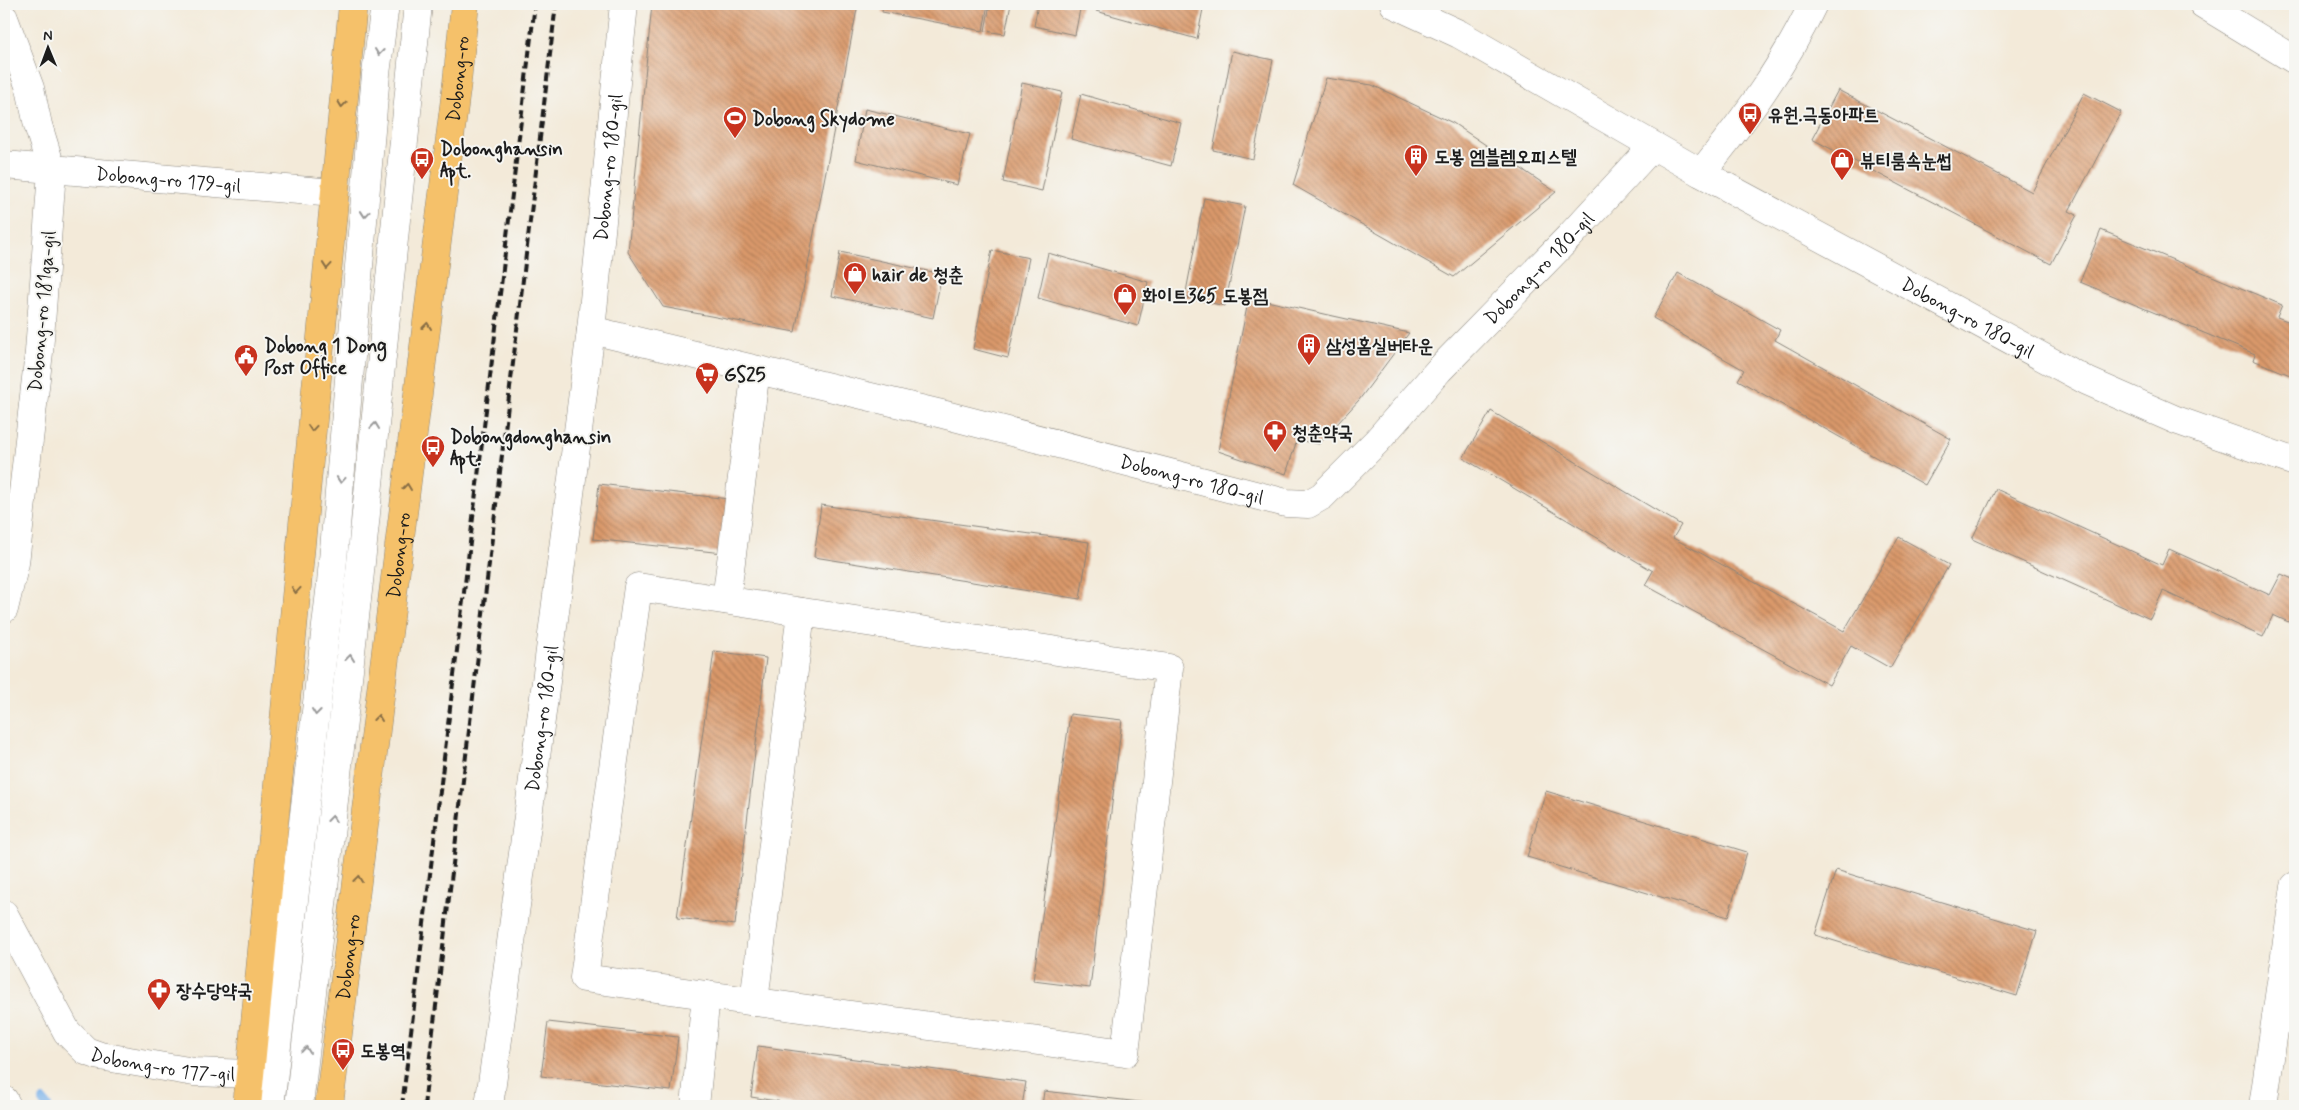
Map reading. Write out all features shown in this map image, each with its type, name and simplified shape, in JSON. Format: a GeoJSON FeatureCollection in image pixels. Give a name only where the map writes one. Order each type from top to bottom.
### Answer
{"type":"FeatureCollection","features":[{"type":"Feature","properties":{"kind":"main road"},"geometry":{"type":"LineString","coordinates":[[257,1095],[334,193],[353,4]]}},
{"type":"Feature","properties":{"kind":"main road","name":"Dobong-ro"},"geometry":{"type":"LineString","coordinates":[[330,1104],[457,82],[465,4]]}},
{"type":"Feature","properties":{"kind":"street"},"geometry":{"type":"LineString","coordinates":[[257,1095],[331,583],[376,74],[385,4]]}},
{"type":"Feature","properties":{"kind":"street"},"geometry":{"type":"LineString","coordinates":[[300,1102],[360,573],[418,4]]}},
{"type":"Feature","properties":{"kind":"street","name":"Dobong-ro 180-gil"},"geometry":{"type":"LineString","coordinates":[[489,1106],[591,330],[624,4]]}},
{"type":"Feature","properties":{"kind":"street","name":"Dobong-ro 180-gil"},"geometry":{"type":"LineString","coordinates":[[1394,4],[1492,52],[1700,173],[2087,380],[2176,420],[2295,462]]}},
{"type":"Feature","properties":{"kind":"street"},"geometry":{"type":"LineString","coordinates":[[1700,173],[1744,119],[1781,64],[1812,4]]}},
{"type":"Feature","properties":{"kind":"street"},"geometry":{"type":"LineString","coordinates":[[2203,4],[2295,60]]}},
{"type":"Feature","properties":{"kind":"street","name":"Dobong-ro 181ga-gil"},"geometry":{"type":"LineString","coordinates":[[4,18],[30,88],[38,125],[52,171],[39,352],[15,562],[4,609]]}},
{"type":"Feature","properties":{"kind":"street","name":"Dobong-ro 180-gil"},"geometry":{"type":"LineString","coordinates":[[591,330],[942,414],[1286,503],[1308,504],[1322,496],[1377,441],[1439,370],[1570,236],[1653,146]]}},
{"type":"Feature","properties":{"kind":"street","name":"Dobong-ro 179-gil"},"geometry":{"type":"LineString","coordinates":[[4,165],[52,171],[334,193]]}},
{"type":"Feature","properties":{"kind":"street"},"geometry":{"type":"LineString","coordinates":[[726,600],[756,370]]}},
{"type":"Feature","properties":{"kind":"street"},"geometry":{"type":"LineString","coordinates":[[638,586],[726,600],[1169,668],[1125,1053],[584,978],[638,586]]}},
{"type":"Feature","properties":{"kind":"street"},"geometry":{"type":"LineString","coordinates":[[754,1002],[801,612]]}},
{"type":"Feature","properties":{"kind":"street"},"geometry":{"type":"LineString","coordinates":[[2263,1106],[2295,886]]}},
{"type":"Feature","properties":{"kind":"street","name":"Dobong-ro 177-gil"},"geometry":{"type":"LineString","coordinates":[[4,914],[59,1020],[75,1042],[86,1051],[100,1056],[194,1072],[257,1095]]}},
{"type":"Feature","properties":{"kind":"street"},"geometry":{"type":"LineString","coordinates":[[695,1106],[706,995]]}},
{"type":"Feature","properties":{"kind":"street"},"geometry":{"type":"LineString","coordinates":[[4,1100],[7,1106]]}},
{"type":"Feature","properties":{"kind":"building","name":"Dobong Skydome"},"geometry":{"type":"Polygon","coordinates":[[[652,4],[858,4],[795,332],[663,307],[628,252],[652,4]]]}},
{"type":"Feature","properties":{"kind":"building"},"geometry":{"type":"Polygon","coordinates":[[[883,4],[988,4],[983,31],[882,12],[883,4]]]}},
{"type":"Feature","properties":{"kind":"building"},"geometry":{"type":"Polygon","coordinates":[[[990,4],[1011,4],[1005,34],[985,31],[990,4]]]}},
{"type":"Feature","properties":{"kind":"building"},"geometry":{"type":"Polygon","coordinates":[[[1038,4],[1081,4],[1075,35],[1034,26],[1038,4]]]}},
{"type":"Feature","properties":{"kind":"building"},"geometry":{"type":"Polygon","coordinates":[[[1098,4],[1204,4],[1197,39],[1096,11],[1098,4]]]}},
{"type":"Feature","properties":{"kind":"building"},"geometry":{"type":"Polygon","coordinates":[[[1232,51],[1273,60],[1253,159],[1213,150],[1232,51]]]}},
{"type":"Feature","properties":{"kind":"building","name":"도봉 엠블렘오피스텔"},"geometry":{"type":"Polygon","coordinates":[[[1326,78],[1372,85],[1453,123],[1556,192],[1454,277],[1293,185],[1326,78]]]}},
{"type":"Feature","properties":{"kind":"building"},"geometry":{"type":"Polygon","coordinates":[[[1022,83],[1062,92],[1042,191],[1003,182],[1022,83]]]}},
{"type":"Feature","properties":{"kind":"building"},"geometry":{"type":"Polygon","coordinates":[[[1838,90],[2032,192],[2084,93],[2121,112],[2069,211],[2077,215],[2051,264],[1812,139],[1838,90]]]}},
{"type":"Feature","properties":{"kind":"building"},"geometry":{"type":"Polygon","coordinates":[[[1081,94],[1181,123],[1171,166],[1071,139],[1081,94]]]}},
{"type":"Feature","properties":{"kind":"building"},"geometry":{"type":"Polygon","coordinates":[[[865,109],[970,134],[957,185],[856,160],[865,109]]]}},
{"type":"Feature","properties":{"kind":"building"},"geometry":{"type":"Polygon","coordinates":[[[1204,198],[1245,206],[1225,306],[1185,297],[1204,198]]]}},
{"type":"Feature","properties":{"kind":"building"},"geometry":{"type":"Polygon","coordinates":[[[2101,230],[2282,305],[2277,317],[2295,324],[2295,377],[2253,360],[2255,354],[2080,282],[2101,230]]]}},
{"type":"Feature","properties":{"kind":"building"},"geometry":{"type":"Polygon","coordinates":[[[992,250],[1029,258],[1008,358],[973,349],[992,250]]]}},
{"type":"Feature","properties":{"kind":"building"},"geometry":{"type":"Polygon","coordinates":[[[840,252],[942,274],[933,318],[832,296],[840,252]]]}},
{"type":"Feature","properties":{"kind":"building"},"geometry":{"type":"Polygon","coordinates":[[[1048,253],[1148,282],[1138,326],[1038,298],[1048,253]]]}},
{"type":"Feature","properties":{"kind":"building"},"geometry":{"type":"Polygon","coordinates":[[[1678,273],[1780,330],[1775,340],[1951,439],[1925,485],[1738,380],[1744,370],[1653,318],[1678,273]]]}},
{"type":"Feature","properties":{"kind":"building","name":"삼성홈실버타운"},"geometry":{"type":"Polygon","coordinates":[[[1249,297],[1409,333],[1359,400],[1319,444],[1297,440],[1286,474],[1218,451],[1249,297]]]}},
{"type":"Feature","properties":{"kind":"building"},"geometry":{"type":"Polygon","coordinates":[[[1491,411],[1681,525],[1673,538],[1844,631],[1899,537],[1949,565],[1890,668],[1851,646],[1829,685],[1645,585],[1653,571],[1463,458],[1491,411]]]}},
{"type":"Feature","properties":{"kind":"building"},"geometry":{"type":"Polygon","coordinates":[[[599,484],[729,499],[723,553],[593,539],[599,484]]]}},
{"type":"Feature","properties":{"kind":"building"},"geometry":{"type":"Polygon","coordinates":[[[1996,489],[2162,565],[2169,549],[2270,595],[2281,574],[2295,580],[2295,625],[2273,615],[2263,637],[2163,591],[2150,619],[1972,539],[1996,489]]]}},
{"type":"Feature","properties":{"kind":"building"},"geometry":{"type":"Polygon","coordinates":[[[821,505],[1089,542],[1080,599],[814,557],[821,505]]]}},
{"type":"Feature","properties":{"kind":"building"},"geometry":{"type":"Polygon","coordinates":[[[714,651],[766,658],[735,925],[677,918],[714,651]]]}},
{"type":"Feature","properties":{"kind":"building"},"geometry":{"type":"Polygon","coordinates":[[[1070,714],[1122,720],[1090,988],[1033,981],[1070,714]]]}},
{"type":"Feature","properties":{"kind":"building"},"geometry":{"type":"Polygon","coordinates":[[[1546,791],[1747,852],[1728,917],[1527,857],[1546,791]]]}},
{"type":"Feature","properties":{"kind":"building"},"geometry":{"type":"Polygon","coordinates":[[[1836,870],[2037,931],[2017,996],[1815,935],[1836,870]]]}},
{"type":"Feature","properties":{"kind":"building"},"geometry":{"type":"Polygon","coordinates":[[[548,1022],[678,1037],[671,1091],[541,1076],[548,1022]]]}},
{"type":"Feature","properties":{"kind":"building"},"geometry":{"type":"Polygon","coordinates":[[[758,1046],[1026,1082],[1022,1106],[808,1106],[751,1097],[758,1046]]]}},
{"type":"Feature","properties":{"kind":"building"},"geometry":{"type":"Polygon","coordinates":[[[1044,1091],[1166,1105],[1166,1106],[1042,1106],[1044,1091]]]}},
{"type":"Feature","properties":{"kind":"waterway"},"geometry":{"type":"LineString","coordinates":[[43,1101],[47,1106]]}},
{"type":"Feature","properties":{"kind":"railway"},"geometry":{"type":"LineString","coordinates":[[402,1106],[535,4]]}},
{"type":"Feature","properties":{"kind":"railway"},"geometry":{"type":"LineString","coordinates":[[424,1106],[556,4]]}},
{"type":"Feature","properties":{"kind":"place","name":"유원.극동아파트"},"geometry":{"type":"Point","coordinates":[1750,135]}},
{"type":"Feature","properties":{"kind":"place","name":"Dobong Skydome"},"geometry":{"type":"Point","coordinates":[735,139]}},
{"type":"Feature","properties":{"kind":"place","name":"도봉 엠블렘오피스텔"},"geometry":{"type":"Point","coordinates":[1416,177]}},
{"type":"Feature","properties":{"kind":"place","name":"Dobonghansin Apt."},"geometry":{"type":"Point","coordinates":[422,180]}},
{"type":"Feature","properties":{"kind":"place","name":"뷰티룸속눈썹"},"geometry":{"type":"Point","coordinates":[1842,181]}},
{"type":"Feature","properties":{"kind":"place","name":"hair de 청춘"},"geometry":{"type":"Point","coordinates":[855,295]}},
{"type":"Feature","properties":{"kind":"place","name":"화이트365 도봉점"},"geometry":{"type":"Point","coordinates":[1125,316]}},
{"type":"Feature","properties":{"kind":"place","name":"삼성홈실버타운"},"geometry":{"type":"Point","coordinates":[1309,366]}},
{"type":"Feature","properties":{"kind":"place","name":"Dobong 1 Dong Post Office"},"geometry":{"type":"Point","coordinates":[246,377]}},
{"type":"Feature","properties":{"kind":"place","name":"GS25"},"geometry":{"type":"Point","coordinates":[707,395]}},
{"type":"Feature","properties":{"kind":"place","name":"청춘약국"},"geometry":{"type":"Point","coordinates":[1275,453]}},
{"type":"Feature","properties":{"kind":"place","name":"Dobongdonghansin Apt."},"geometry":{"type":"Point","coordinates":[433,468]}},
{"type":"Feature","properties":{"kind":"place","name":"장수당약국"},"geometry":{"type":"Point","coordinates":[159,1011]}},
{"type":"Feature","properties":{"kind":"place","name":"도봉역"},"geometry":{"type":"Point","coordinates":[343,1071]}}]}
